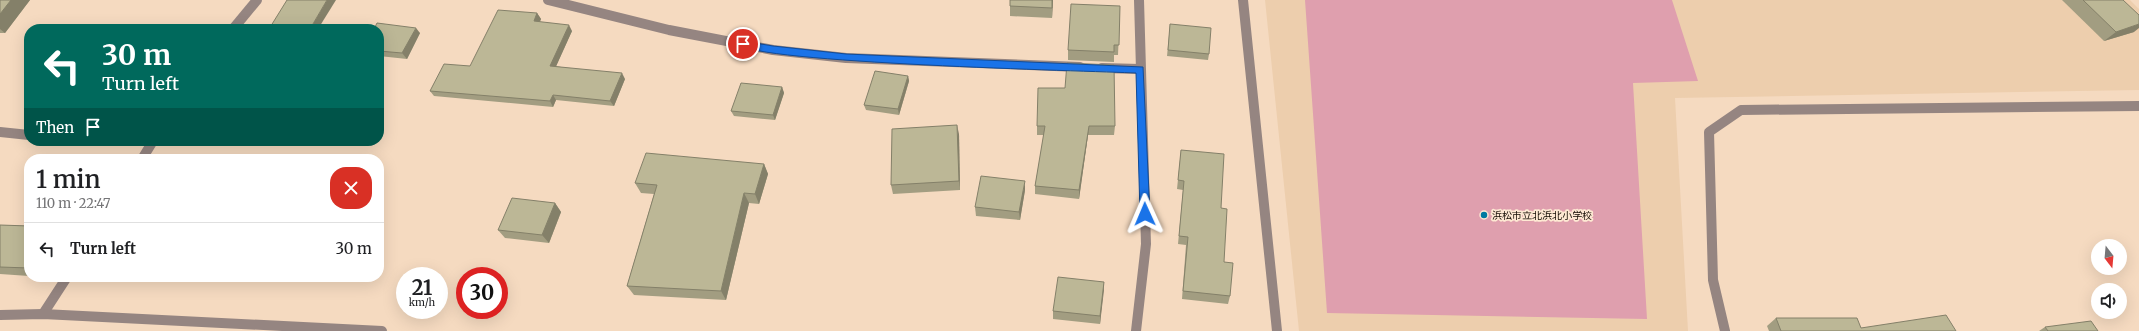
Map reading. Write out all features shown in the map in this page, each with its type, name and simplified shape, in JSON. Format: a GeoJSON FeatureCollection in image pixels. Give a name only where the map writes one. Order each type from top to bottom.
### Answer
{"type":"FeatureCollection","features":[{"type":"Feature","properties":{"kind":"street"},"geometry":{"type":"LineString","coordinates":[[237,24],[257,0]]}},
{"type":"Feature","properties":{"kind":"street"},"geometry":{"type":"LineString","coordinates":[[548,0],[669,30],[773,50],[846,58],[1140,69]]}},
{"type":"Feature","properties":{"kind":"street"},"geometry":{"type":"LineString","coordinates":[[1136,331],[1146,244],[1139,0]]}},
{"type":"Feature","properties":{"kind":"street"},"geometry":{"type":"LineString","coordinates":[[1243,0],[1278,331]]}},
{"type":"Feature","properties":{"kind":"street"},"geometry":{"type":"LineString","coordinates":[[1725,331],[1713,280],[1709,132],[1741,110],[2139,106]]}},
{"type":"Feature","properties":{"kind":"street"},"geometry":{"type":"LineString","coordinates":[[0,132],[24,134]]}},
{"type":"Feature","properties":{"kind":"street"},"geometry":{"type":"LineString","coordinates":[[43,314],[64,282]]}},
{"type":"Feature","properties":{"kind":"street"},"geometry":{"type":"LineString","coordinates":[[0,315],[43,314],[382,331]]}},
{"type":"Feature","properties":{"kind":"shaded area","name":"浜松市立北浜北小学校"},"geometry":{"type":"Polygon","coordinates":[[[1265,0],[2130,0],[2139,9],[2139,90],[1675,98],[1688,331],[1299,331],[1265,0]]]}},
{"type":"Feature","properties":{"kind":"shaded area","name":"浜松市立北浜北小学校"},"geometry":{"type":"Polygon","coordinates":[[[1305,0],[1672,0],[1698,81],[1633,83],[1647,319],[1327,313],[1305,0]]]}},
{"type":"Feature","properties":{"kind":"building"},"geometry":{"type":"Polygon","coordinates":[[[0,0],[11,0],[0,14],[0,0]]]}},
{"type":"Feature","properties":{"kind":"building"},"geometry":{"type":"Polygon","coordinates":[[[287,0],[327,0],[313,24],[272,24],[287,0]]]}},
{"type":"Feature","properties":{"kind":"building"},"geometry":{"type":"Polygon","coordinates":[[[1010,0],[1052,0],[1052,8],[1010,6],[1010,0]]]}},
{"type":"Feature","properties":{"kind":"building"},"geometry":{"type":"Polygon","coordinates":[[[2083,0],[2123,0],[2139,15],[2139,24],[2116,32],[2083,0]]]}},
{"type":"Feature","properties":{"kind":"building"},"geometry":{"type":"Polygon","coordinates":[[[1071,4],[1120,6],[1119,45],[1114,45],[1114,52],[1068,50],[1071,4]]]}},
{"type":"Feature","properties":{"kind":"building"},"geometry":{"type":"Polygon","coordinates":[[[498,10],[537,13],[534,21],[569,25],[550,66],[622,73],[610,101],[553,95],[550,101],[430,91],[444,64],[470,66],[498,10]]]}},
{"type":"Feature","properties":{"kind":"building"},"geometry":{"type":"Polygon","coordinates":[[[377,23],[416,28],[402,53],[384,51],[384,24],[377,23]]]}},
{"type":"Feature","properties":{"kind":"building"},"geometry":{"type":"Polygon","coordinates":[[[1170,24],[1211,28],[1209,54],[1168,50],[1170,24]]]}},
{"type":"Feature","properties":{"kind":"building"},"geometry":{"type":"Polygon","coordinates":[[[1067,63],[1114,65],[1115,126],[1089,126],[1079,190],[1035,186],[1045,126],[1037,126],[1038,88],[1065,88],[1067,63]]]}},
{"type":"Feature","properties":{"kind":"building"},"geometry":{"type":"Polygon","coordinates":[[[875,71],[908,76],[898,109],[864,105],[875,71]]]}},
{"type":"Feature","properties":{"kind":"building"},"geometry":{"type":"Polygon","coordinates":[[[741,83],[782,87],[773,115],[731,111],[741,83]]]}},
{"type":"Feature","properties":{"kind":"building"},"geometry":{"type":"Polygon","coordinates":[[[957,125],[959,181],[891,185],[892,129],[957,125]]]}},
{"type":"Feature","properties":{"kind":"building"},"geometry":{"type":"Polygon","coordinates":[[[1181,150],[1224,154],[1221,208],[1227,209],[1224,262],[1233,263],[1230,296],[1183,291],[1188,237],[1179,236],[1184,181],[1178,180],[1181,150]]]}},
{"type":"Feature","properties":{"kind":"building"},"geometry":{"type":"Polygon","coordinates":[[[646,153],[764,164],[755,194],[744,193],[721,291],[627,286],[657,185],[635,183],[646,153]]]}},
{"type":"Feature","properties":{"kind":"building"},"geometry":{"type":"Polygon","coordinates":[[[981,176],[1025,181],[1019,212],[975,207],[981,176]]]}},
{"type":"Feature","properties":{"kind":"building"},"geometry":{"type":"Polygon","coordinates":[[[512,198],[555,203],[542,235],[498,230],[512,198]]]}},
{"type":"Feature","properties":{"kind":"building"},"geometry":{"type":"Polygon","coordinates":[[[0,225],[24,226],[24,268],[0,267],[0,225]]]}},
{"type":"Feature","properties":{"kind":"building"},"geometry":{"type":"Polygon","coordinates":[[[1058,277],[1104,282],[1100,316],[1053,311],[1058,277]]]}},
{"type":"Feature","properties":{"kind":"building"},"geometry":{"type":"Polygon","coordinates":[[[1946,315],[1956,331],[1781,331],[1776,318],[1857,318],[1861,328],[1946,315]]]}},
{"type":"Feature","properties":{"kind":"building"},"geometry":{"type":"Polygon","coordinates":[[[2091,321],[2098,331],[2048,331],[2045,327],[2091,321]]]}},
{"type":"Feature","properties":{"kind":"place","name":"浜松市立北浜北小学校"},"geometry":{"type":"Point","coordinates":[1484,215]}},
{"type":"Feature","properties":{"kind":"route"},"geometry":{"type":"LineString","coordinates":[[743,44],[773,50],[846,58],[1140,69],[1143,121],[1145,214]]}}]}
